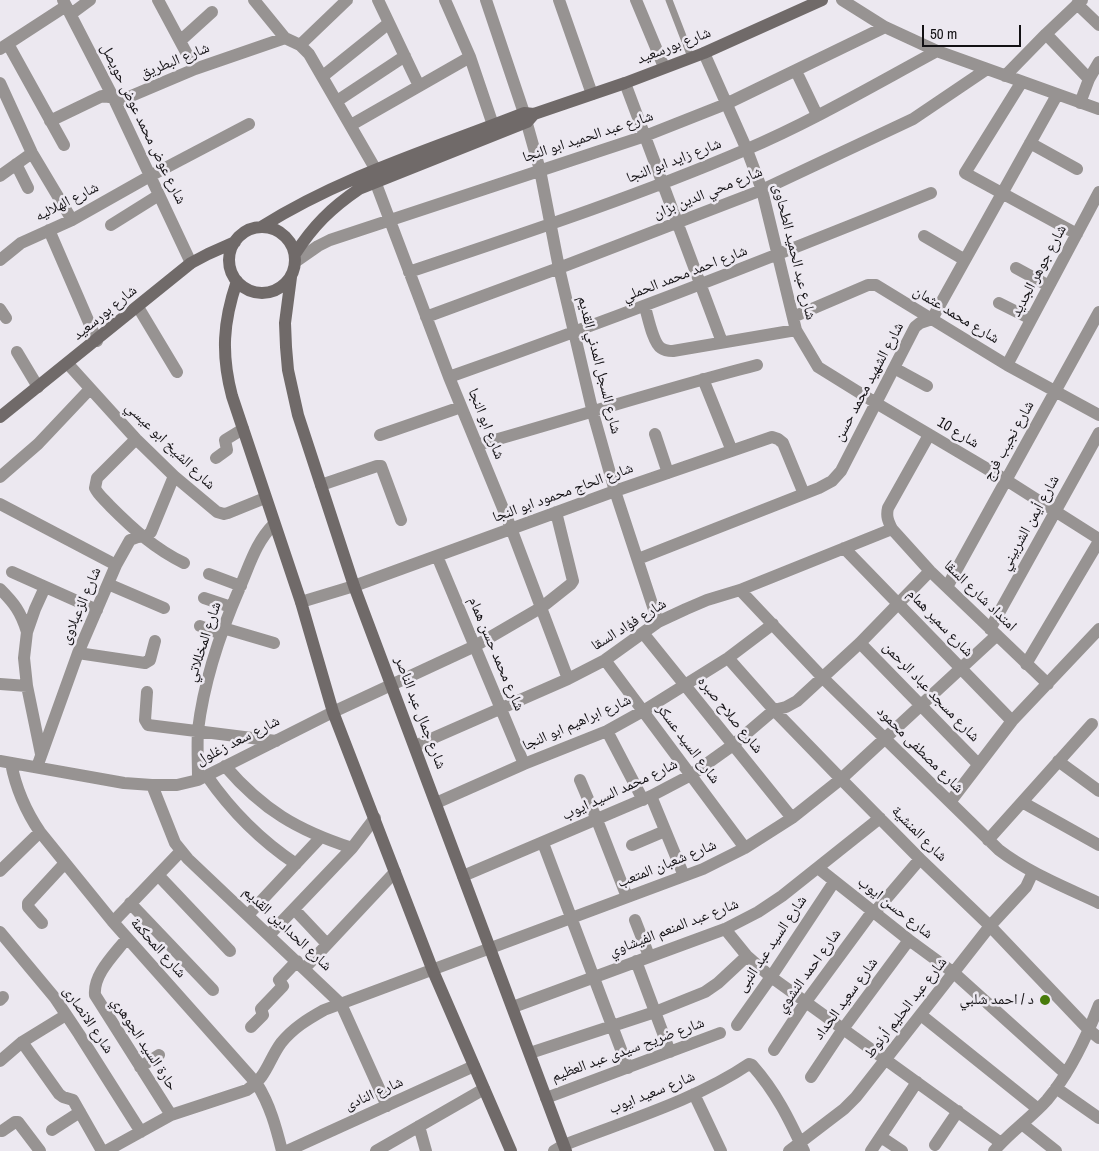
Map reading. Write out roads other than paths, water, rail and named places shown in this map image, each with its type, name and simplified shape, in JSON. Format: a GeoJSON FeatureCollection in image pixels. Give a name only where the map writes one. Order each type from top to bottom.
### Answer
{"type":"FeatureCollection","features":[{"type":"Feature","properties":{"kind":"street"},"geometry":{"type":"LineString","coordinates":[[64,146],[2,40],[67,7],[90,0]]}},
{"type":"Feature","properties":{"kind":"street"},"geometry":{"type":"LineString","coordinates":[[254,0],[285,38],[300,45],[347,0]]}},
{"type":"Feature","properties":{"kind":"street"},"geometry":{"type":"LineString","coordinates":[[378,0],[419,86]]}},
{"type":"Feature","properties":{"kind":"street"},"geometry":{"type":"LineString","coordinates":[[445,0],[470,57],[493,125]]}},
{"type":"Feature","properties":{"kind":"street","name":"شارع السجل المدني القديم"},"geometry":{"type":"LineString","coordinates":[[486,0],[528,116],[551,224],[558,268],[593,413],[615,491],[658,622]]}},
{"type":"Feature","properties":{"kind":"street"},"geometry":{"type":"LineString","coordinates":[[559,0],[592,94]]}},
{"type":"Feature","properties":{"kind":"street"},"geometry":{"type":"LineString","coordinates":[[636,0],[664,67]]}},
{"type":"Feature","properties":{"kind":"street","name":"شارع بورسعيد"},"geometry":{"type":"LineString","coordinates":[[261,227],[305,200],[352,179],[376,176],[528,116],[625,83],[697,55],[820,0]]}},
{"type":"Feature","properties":{"kind":"street"},"geometry":{"type":"LineString","coordinates":[[842,0],[885,27],[937,51],[1099,109]]}},
{"type":"Feature","properties":{"kind":"street"},"geometry":{"type":"LineString","coordinates":[[161,1],[195,69]]}},
{"type":"Feature","properties":{"kind":"street"},"geometry":{"type":"LineString","coordinates":[[1005,76],[1080,2],[1099,24]]}},
{"type":"Feature","properties":{"kind":"street","name":"شارع عوض محمد عوض حويصل"},"geometry":{"type":"LineString","coordinates":[[67,7],[113,97],[191,264]]}},
{"type":"Feature","properties":{"kind":"street"},"geometry":{"type":"LineString","coordinates":[[180,42],[212,12]]}},
{"type":"Feature","properties":{"kind":"street"},"geometry":{"type":"LineString","coordinates":[[323,76],[389,23]]}},
{"type":"Feature","properties":{"kind":"street","name":"شارع عبد الحميد ابو النجا"},"geometry":{"type":"LineString","coordinates":[[295,258],[330,240],[389,219],[645,136],[726,104],[885,27]]}},
{"type":"Feature","properties":{"kind":"street"},"geometry":{"type":"LineString","coordinates":[[1046,34],[1089,79]]}},
{"type":"Feature","properties":{"kind":"street","name":"شارع البطريق"},"geometry":{"type":"LineString","coordinates":[[50,120],[102,96],[124,99],[195,69],[285,38]]}},
{"type":"Feature","properties":{"kind":"street","name":"شارع ابو النجا"},"geometry":{"type":"LineString","coordinates":[[300,45],[309,54],[323,76],[351,125],[376,176],[389,219],[426,317],[542,607],[568,679]]}},
{"type":"Feature","properties":{"kind":"street","name":"شارع زايد ابو النجا"},"geometry":{"type":"LineString","coordinates":[[409,272],[663,184],[747,150],[937,51]]}},
{"type":"Feature","properties":{"kind":"street","name":"شارع عبد الحميد الطحاوى"},"geometry":{"type":"LineString","coordinates":[[697,55],[726,104],[747,150],[762,190],[796,330],[818,367],[876,403]]}},
{"type":"Feature","properties":{"kind":"street"},"geometry":{"type":"LineString","coordinates":[[337,101],[405,56]]}},
{"type":"Feature","properties":{"kind":"street"},"geometry":{"type":"LineString","coordinates":[[351,125],[470,57]]}},
{"type":"Feature","properties":{"kind":"street"},"geometry":{"type":"LineString","coordinates":[[1080,103],[1089,79],[1099,62]]}},
{"type":"Feature","properties":{"kind":"street","name":"شارع محي الدين بزان"},"geometry":{"type":"LineString","coordinates":[[426,317],[762,190],[913,119],[987,69]]}},
{"type":"Feature","properties":{"kind":"street"},"geometry":{"type":"LineString","coordinates":[[796,71],[817,115]]}},
{"type":"Feature","properties":{"kind":"street"},"geometry":{"type":"LineString","coordinates":[[1021,82],[965,173],[1077,234]]}},
{"type":"Feature","properties":{"kind":"street"},"geometry":{"type":"LineString","coordinates":[[0,83],[32,153],[72,220]]}},
{"type":"Feature","properties":{"kind":"street"},"geometry":{"type":"LineString","coordinates":[[625,83],[722,342]]}},
{"type":"Feature","properties":{"kind":"street","name":"شارع الشهيد محمد حسن"},"geometry":{"type":"LineString","coordinates":[[638,558],[804,494],[832,481],[841,471],[915,327],[932,319],[1057,95]]}},
{"type":"Feature","properties":{"kind":"street","name":"شارع بورسعيد"},"geometry":{"type":"LineString","coordinates":[[295,258],[308,235],[323,217],[376,176],[493,125],[528,116]]}},
{"type":"Feature","properties":{"kind":"street","name":"شارع الهلاليه"},"geometry":{"type":"LineString","coordinates":[[0,260],[21,243],[72,220],[249,124]]}},
{"type":"Feature","properties":{"kind":"street"},"geometry":{"type":"LineString","coordinates":[[1030,143],[1077,169]]}},
{"type":"Feature","properties":{"kind":"street"},"geometry":{"type":"LineString","coordinates":[[1,172],[32,153]]}},
{"type":"Feature","properties":{"kind":"street"},"geometry":{"type":"LineString","coordinates":[[16,164],[28,188]]}},
{"type":"Feature","properties":{"kind":"street","name":"شارع جوهر الجديد"},"geometry":{"type":"LineString","coordinates":[[1007,365],[1099,192]]}},
{"type":"Feature","properties":{"kind":"street","name":"شارع احمد محمد الحملي"},"geometry":{"type":"LineString","coordinates":[[449,377],[645,307],[700,284],[778,256],[931,193]]}},
{"type":"Feature","properties":{"kind":"street"},"geometry":{"type":"LineString","coordinates":[[111,225],[159,195]]}},
{"type":"Feature","properties":{"kind":"street"},"geometry":{"type":"LineString","coordinates":[[261,227],[283,234],[292,247],[295,258],[291,277],[280,288],[265,293],[249,291],[237,281],[230,266],[231,249],[235,242],[245,232],[261,227]]}},
{"type":"Feature","properties":{"kind":"street"},"geometry":{"type":"LineString","coordinates":[[49,230],[96,341]]}},
{"type":"Feature","properties":{"kind":"street"},"geometry":{"type":"LineString","coordinates":[[924,236],[965,260]]}},
{"type":"Feature","properties":{"kind":"street","name":"شارع بورسعيد"},"geometry":{"type":"LineString","coordinates":[[0,417],[191,264],[235,242]]}},
{"type":"Feature","properties":{"kind":"street"},"geometry":{"type":"LineString","coordinates":[[1016,268],[1049,286]]}},
{"type":"Feature","properties":{"kind":"street","name":"شارع جمال عبد الناصر"},"geometry":{"type":"LineString","coordinates":[[291,277],[285,323],[288,370],[298,415],[354,586],[530,1053],[561,1149]]}},
{"type":"Feature","properties":{"kind":"street"},"geometry":{"type":"LineString","coordinates":[[237,281],[226,319],[225,358],[227,377],[243,429],[301,602],[333,712],[433,971],[511,1151]]}},
{"type":"Feature","properties":{"kind":"street","name":"شارع محمد عثمان"},"geometry":{"type":"LineString","coordinates":[[793,317],[872,284],[1007,365],[1099,415]]}},
{"type":"Feature","properties":{"kind":"street"},"geometry":{"type":"LineString","coordinates":[[999,303],[1031,319]]}},
{"type":"Feature","properties":{"kind":"street"},"geometry":{"type":"LineString","coordinates":[[138,307],[177,372]]}},
{"type":"Feature","properties":{"kind":"street"},"geometry":{"type":"LineString","coordinates":[[645,307],[655,339],[660,348],[673,351],[796,330]]}},
{"type":"Feature","properties":{"kind":"street","name":"شارع نجيب فرج"},"geometry":{"type":"LineString","coordinates":[[947,587],[1099,312]]}},
{"type":"Feature","properties":{"kind":"street"},"geometry":{"type":"LineString","coordinates":[[18,352],[38,387]]}},
{"type":"Feature","properties":{"kind":"street","name":"شارع الشيخ ابو عيسي"},"geometry":{"type":"LineString","coordinates":[[68,364],[136,439],[174,476],[221,513],[228,513],[265,498]]}},
{"type":"Feature","properties":{"kind":"street"},"geometry":{"type":"LineString","coordinates":[[477,445],[757,365]]}},
{"type":"Feature","properties":{"kind":"street"},"geometry":{"type":"LineString","coordinates":[[894,368],[927,386]]}},
{"type":"Feature","properties":{"kind":"street"},"geometry":{"type":"LineString","coordinates":[[703,379],[732,451]]}},
{"type":"Feature","properties":{"kind":"street"},"geometry":{"type":"LineString","coordinates":[[0,476],[38,444],[90,389]]}},
{"type":"Feature","properties":{"kind":"street","name":"شارع 10"},"geometry":{"type":"LineString","coordinates":[[876,403],[1006,480],[1099,540]]}},
{"type":"Feature","properties":{"kind":"street"},"geometry":{"type":"LineString","coordinates":[[380,435],[461,407]]}},
{"type":"Feature","properties":{"kind":"street"},"geometry":{"type":"LineString","coordinates":[[216,458],[227,450],[225,440],[243,429]]}},
{"type":"Feature","properties":{"kind":"street","name":"شارع أيمن الشربيني"},"geometry":{"type":"LineString","coordinates":[[922,706],[962,669],[994,632],[1056,511],[1099,433]]}},
{"type":"Feature","properties":{"kind":"street"},"geometry":{"type":"LineString","coordinates":[[655,434],[668,473]]}},
{"type":"Feature","properties":{"kind":"street"},"geometry":{"type":"LineString","coordinates":[[892,529],[886,514],[888,508],[929,435]]}},
{"type":"Feature","properties":{"kind":"street","name":"شارع الحاج محمود ابو النجا"},"geometry":{"type":"LineString","coordinates":[[301,602],[354,586],[615,491],[772,438],[778,438],[783,443],[804,494]]}},
{"type":"Feature","properties":{"kind":"street"},"geometry":{"type":"LineString","coordinates":[[136,439],[96,478],[94,484],[96,491],[142,536],[160,550],[184,563]]}},
{"type":"Feature","properties":{"kind":"street"},"geometry":{"type":"LineString","coordinates":[[322,485],[381,466],[400,520]]}},
{"type":"Feature","properties":{"kind":"street","name":"شارع الزعبلاوى"},"geometry":{"type":"LineString","coordinates":[[39,760],[78,653],[116,565],[130,540],[147,536],[151,532],[174,476]]}},
{"type":"Feature","properties":{"kind":"street"},"geometry":{"type":"LineString","coordinates":[[0,504],[116,565]]}},
{"type":"Feature","properties":{"kind":"street","name":"شارع سعد زغلول"},"geometry":{"type":"LineString","coordinates":[[6,762],[39,760],[124,782],[152,785],[176,785],[202,778],[333,712],[475,646],[542,607],[571,584],[573,577],[556,512]]}},
{"type":"Feature","properties":{"kind":"street","name":"شارع المخللاتي"},"geometry":{"type":"LineString","coordinates":[[202,778],[198,732],[212,662],[222,631],[256,546],[274,524]]}},
{"type":"Feature","properties":{"kind":"street","name":"شارع فؤاد السقا"},"geometry":{"type":"LineString","coordinates":[[414,746],[568,679],[605,660],[658,622],[707,600],[740,590],[892,529]]}},
{"type":"Feature","properties":{"kind":"street","name":"امتداد شارع السقا"},"geometry":{"type":"LineString","coordinates":[[892,529],[930,571],[1048,684]]}},
{"type":"Feature","properties":{"kind":"street"},"geometry":{"type":"LineString","coordinates":[[1026,664],[1099,540]]}},
{"type":"Feature","properties":{"kind":"street","name":"شارع سمير همام"},"geometry":{"type":"LineString","coordinates":[[844,548],[1012,721]]}},
{"type":"Feature","properties":{"kind":"street","name":"شارع محمد حسن همام"},"geometry":{"type":"LineString","coordinates":[[437,556],[524,764]]}},
{"type":"Feature","properties":{"kind":"street","name":"شارع محمد السيد ايوب"},"geometry":{"type":"LineString","coordinates":[[463,876],[647,798],[691,775],[733,745],[774,710],[792,704],[823,678],[930,571]]}},
{"type":"Feature","properties":{"kind":"street"},"geometry":{"type":"LineString","coordinates":[[12,572],[97,610]]}},
{"type":"Feature","properties":{"kind":"street"},"geometry":{"type":"LineString","coordinates":[[209,574],[241,586]]}},
{"type":"Feature","properties":{"kind":"street"},"geometry":{"type":"LineString","coordinates":[[108,584],[164,608]]}},
{"type":"Feature","properties":{"kind":"street"},"geometry":{"type":"LineString","coordinates":[[39,760],[24,658],[27,632],[45,587]]}},
{"type":"Feature","properties":{"kind":"street"},"geometry":{"type":"LineString","coordinates":[[0,589],[15,605],[27,632]]}},
{"type":"Feature","properties":{"kind":"street","name":"شارع مصطفى محمود"},"geometry":{"type":"LineString","coordinates":[[740,590],[823,678],[988,840],[1008,857],[1033,872],[1099,902]]}},
{"type":"Feature","properties":{"kind":"street"},"geometry":{"type":"LineString","coordinates":[[204,598],[231,608]]}},
{"type":"Feature","properties":{"kind":"street","name":"شارع ابراهيم ابو النجا"},"geometry":{"type":"LineString","coordinates":[[436,803],[524,764],[607,731],[643,712],[728,658],[773,624]]}},
{"type":"Feature","properties":{"kind":"street"},"geometry":{"type":"LineString","coordinates":[[200,626],[274,643]]}},
{"type":"Feature","properties":{"kind":"street"},"geometry":{"type":"LineString","coordinates":[[950,802],[1012,721],[1099,630]]}},
{"type":"Feature","properties":{"kind":"street","name":"شارع صلاح صبره"},"geometry":{"type":"LineString","coordinates":[[643,633],[792,818]]}},
{"type":"Feature","properties":{"kind":"street"},"geometry":{"type":"LineString","coordinates":[[78,653],[145,663],[150,660],[155,641]]}},
{"type":"Feature","properties":{"kind":"street","name":"شارع مسجد عباد الرحمن"},"geometry":{"type":"LineString","coordinates":[[860,643],[978,764]]}},
{"type":"Feature","properties":{"kind":"street","name":"شارع المنشية"},"geometry":{"type":"LineString","coordinates":[[728,658],[774,710],[841,779],[990,926],[1094,1034]]}},
{"type":"Feature","properties":{"kind":"street","name":"شارع السيد عسكر"},"geometry":{"type":"LineString","coordinates":[[605,660],[745,848]]}},
{"type":"Feature","properties":{"kind":"street"},"geometry":{"type":"LineString","coordinates":[[0,684],[27,686]]}},
{"type":"Feature","properties":{"kind":"street"},"geometry":{"type":"LineString","coordinates":[[147,692],[145,720],[148,725],[276,741]]}},
{"type":"Feature","properties":{"kind":"street","name":"شارع شعبان المتعب"},"geometry":{"type":"LineString","coordinates":[[257,1084],[281,1043],[292,1031],[316,1015],[703,869],[745,848],[792,818],[841,779],[922,706]]}},
{"type":"Feature","properties":{"kind":"street"},"geometry":{"type":"LineString","coordinates":[[988,840],[1092,724]]}},
{"type":"Feature","properties":{"kind":"street"},"geometry":{"type":"LineString","coordinates":[[607,731],[665,831],[684,876]]}},
{"type":"Feature","properties":{"kind":"street"},"geometry":{"type":"LineString","coordinates":[[1058,761],[1099,790]]}},
{"type":"Feature","properties":{"kind":"street","name":"شارع المحكمة"},"geometry":{"type":"LineString","coordinates":[[6,762],[29,817],[40,832],[113,922],[257,1084],[267,1100],[282,1151]]}},
{"type":"Feature","properties":{"kind":"street"},"geometry":{"type":"LineString","coordinates":[[225,766],[238,781],[268,808],[285,819],[320,838],[352,848]]}},
{"type":"Feature","properties":{"kind":"street"},"geometry":{"type":"LineString","coordinates":[[202,778],[246,825],[267,844],[296,864]]}},
{"type":"Feature","properties":{"kind":"street"},"geometry":{"type":"LineString","coordinates":[[580,780],[626,897]]}},
{"type":"Feature","properties":{"kind":"street","name":"شارع الحدادين القديم"},"geometry":{"type":"LineString","coordinates":[[152,785],[171,834],[180,851],[341,1004],[387,1106]]}},
{"type":"Feature","properties":{"kind":"street"},"geometry":{"type":"LineString","coordinates":[[1022,802],[1099,845]]}},
{"type":"Feature","properties":{"kind":"street"},"geometry":{"type":"LineString","coordinates":[[269,935],[352,848],[375,818]]}},
{"type":"Feature","properties":{"kind":"street","name":"شارع عبد المنعم الفيشاوي"},"geometry":{"type":"LineString","coordinates":[[513,1007],[725,929],[758,912],[782,896],[880,818]]}},
{"type":"Feature","properties":{"kind":"street"},"geometry":{"type":"LineString","coordinates":[[632,845],[665,831]]}},
{"type":"Feature","properties":{"kind":"street"},"geometry":{"type":"LineString","coordinates":[[0,871],[40,832]]}},
{"type":"Feature","properties":{"kind":"street"},"geometry":{"type":"LineString","coordinates":[[248,915],[320,838]]}},
{"type":"Feature","properties":{"kind":"street"},"geometry":{"type":"LineString","coordinates":[[543,843],[628,1068]]}},
{"type":"Feature","properties":{"kind":"street"},"geometry":{"type":"LineString","coordinates":[[113,922],[180,851]]}},
{"type":"Feature","properties":{"kind":"street","name":"شارع احمد النشوي"},"geometry":{"type":"LineString","coordinates":[[774,1050],[805,1003],[873,912],[920,859]]}},
{"type":"Feature","properties":{"kind":"street"},"geometry":{"type":"LineString","coordinates":[[42,922],[28,907],[28,903],[65,863]]}},
{"type":"Feature","properties":{"kind":"street","name":"شارع حسن ايوب"},"geometry":{"type":"LineString","coordinates":[[818,868],[954,973],[1065,1074]]}},
{"type":"Feature","properties":{"kind":"street"},"geometry":{"type":"LineString","coordinates":[[251,1027],[263,1014],[261,1008],[283,986],[279,980],[327,944],[395,872]]}},
{"type":"Feature","properties":{"kind":"street","name":"شارع عبد الحليم أرنوط"},"geometry":{"type":"LineString","coordinates":[[789,1151],[802,1147],[856,1097],[990,926],[1026,887],[1033,872]]}},
{"type":"Feature","properties":{"kind":"street"},"geometry":{"type":"LineString","coordinates":[[158,875],[230,951]]}},
{"type":"Feature","properties":{"kind":"street","name":"شارع السيد عبد النبى"},"geometry":{"type":"LineString","coordinates":[[736,1025],[771,977],[834,882]]}},
{"type":"Feature","properties":{"kind":"street"},"geometry":{"type":"LineString","coordinates":[[130,904],[213,990]]}},
{"type":"Feature","properties":{"kind":"street"},"geometry":{"type":"LineString","coordinates":[[294,909],[327,944]]}},
{"type":"Feature","properties":{"kind":"street"},"geometry":{"type":"LineString","coordinates":[[635,920],[649,956]]}},
{"type":"Feature","properties":{"kind":"street"},"geometry":{"type":"LineString","coordinates":[[725,929],[747,956],[771,977],[958,1111],[998,1147],[1038,1110],[1056,1088],[1094,1034],[1099,1005]]}},
{"type":"Feature","properties":{"kind":"street","name":"شارع الانصارى"},"geometry":{"type":"LineString","coordinates":[[0,932],[35,973],[66,1015],[140,1132]]}},
{"type":"Feature","properties":{"kind":"street","name":"حارة السيد الجوهري"},"geometry":{"type":"LineString","coordinates":[[127,938],[98,976],[94,988],[95,995],[171,1115]]}},
{"type":"Feature","properties":{"kind":"street","name":"شارع سعيد الحداد"},"geometry":{"type":"LineString","coordinates":[[812,1077],[843,1029],[909,940]]}},
{"type":"Feature","properties":{"kind":"street"},"geometry":{"type":"LineString","coordinates":[[530,1053],[655,1012],[705,992],[718,984],[747,956]]}},
{"type":"Feature","properties":{"kind":"street"},"geometry":{"type":"LineString","coordinates":[[636,961],[670,1052]]}},
{"type":"Feature","properties":{"kind":"street"},"geometry":{"type":"LineString","coordinates":[[0,1061],[22,1042],[66,1015]]}},
{"type":"Feature","properties":{"kind":"street"},"geometry":{"type":"LineString","coordinates":[[920,1015],[1038,1110]]}},
{"type":"Feature","properties":{"kind":"street","name":"شارع ضريح سيدى عبد العظيم"},"geometry":{"type":"LineString","coordinates":[[546,1098],[720,1033]]}},
{"type":"Feature","properties":{"kind":"street"},"geometry":{"type":"LineString","coordinates":[[22,1042],[59,1094],[73,1100],[104,1151],[171,1115],[233,1096],[257,1084]]}},
{"type":"Feature","properties":{"kind":"street"},"geometry":{"type":"LineString","coordinates":[[140,1067],[159,1055]]}},
{"type":"Feature","properties":{"kind":"street","name":"شارع سعيد ايوب"},"geometry":{"type":"LineString","coordinates":[[561,1149],[694,1094],[733,1075],[749,1064],[757,1071],[780,1101],[802,1147]]}},
{"type":"Feature","properties":{"kind":"street","name":"شارع النادى"},"geometry":{"type":"LineString","coordinates":[[287,1151],[474,1066]]}},
{"type":"Feature","properties":{"kind":"street"},"geometry":{"type":"LineString","coordinates":[[871,1151],[918,1082]]}},
{"type":"Feature","properties":{"kind":"street"},"geometry":{"type":"LineString","coordinates":[[1056,1088],[1099,1118]]}},
{"type":"Feature","properties":{"kind":"street"},"geometry":{"type":"LineString","coordinates":[[376,1151],[484,1089]]}},
{"type":"Feature","properties":{"kind":"street"},"geometry":{"type":"LineString","coordinates":[[694,1094],[721,1151]]}},
{"type":"Feature","properties":{"kind":"street"},"geometry":{"type":"LineString","coordinates":[[935,1145],[958,1111]]}},
{"type":"Feature","properties":{"kind":"street"},"geometry":{"type":"LineString","coordinates":[[52,1130],[80,1112]]}},
{"type":"Feature","properties":{"kind":"street"},"geometry":{"type":"LineString","coordinates":[[2,1131],[18,1122],[40,1151]]}},
{"type":"Feature","properties":{"kind":"street"},"geometry":{"type":"LineString","coordinates":[[1022,1124],[1056,1151]]}},
{"type":"Feature","properties":{"kind":"street"},"geometry":{"type":"LineString","coordinates":[[419,1126],[426,1151]]}},
{"type":"Feature","properties":{"kind":"street"},"geometry":{"type":"LineString","coordinates":[[881,1137],[902,1151]]}},
{"type":"Feature","properties":{"kind":"lane"},"geometry":{"type":"LineString","coordinates":[[669,0],[697,55]]}},
{"type":"Feature","properties":{"kind":"place","name":"د / احمد شلبي"},"geometry":{"type":"Point","coordinates":[1045,1000]}}]}
